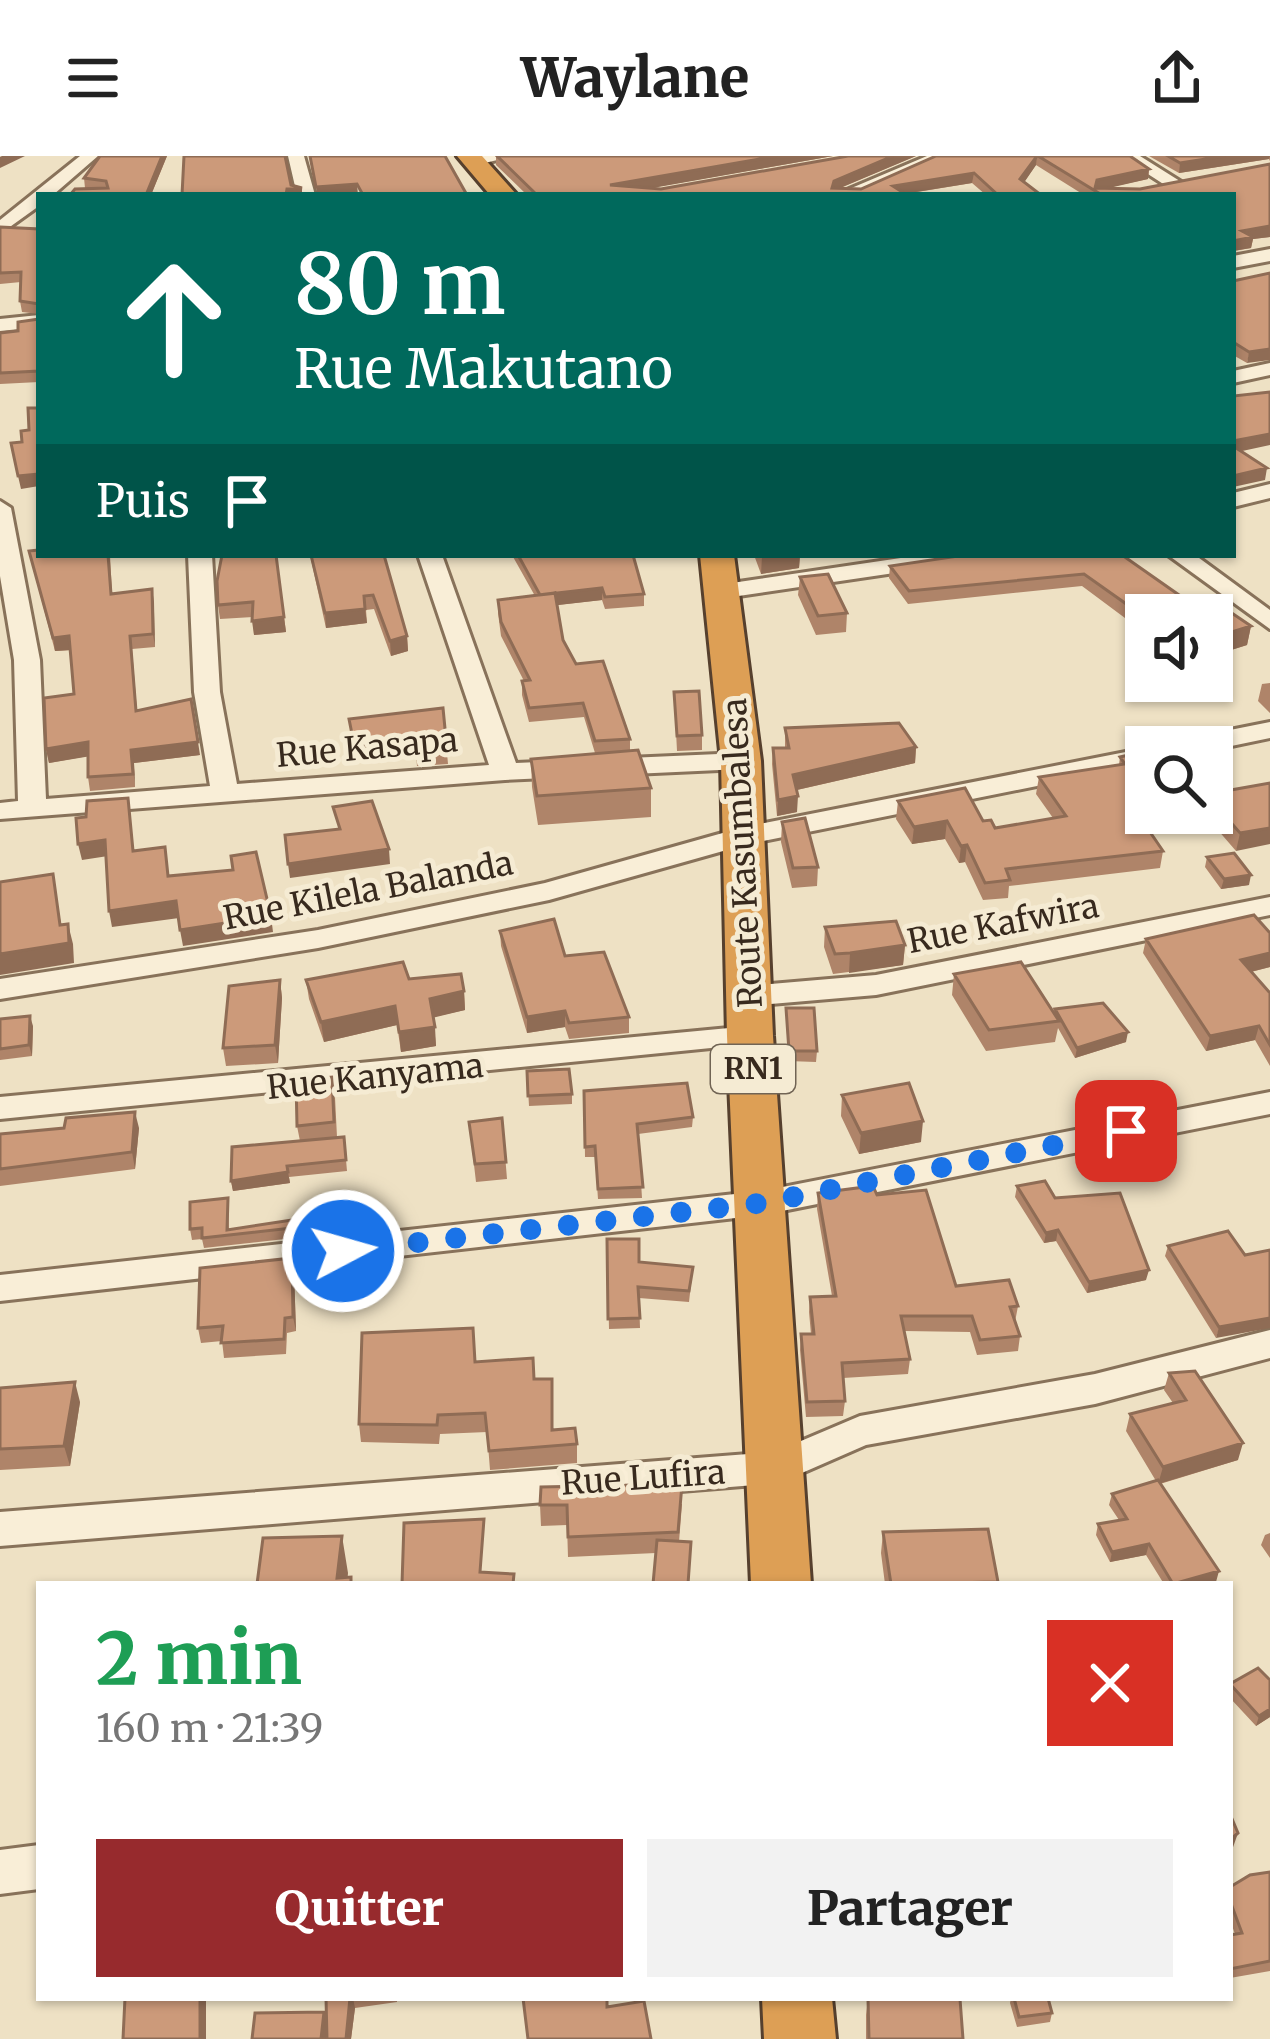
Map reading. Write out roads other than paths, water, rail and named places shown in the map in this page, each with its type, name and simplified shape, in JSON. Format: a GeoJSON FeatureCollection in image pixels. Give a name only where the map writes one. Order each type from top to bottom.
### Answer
{"type":"FeatureCollection","features":[{"type":"Feature","properties":{"kind":"highway"},"geometry":{"type":"LineString","coordinates":[[470,158],[501,192]]}},
{"type":"Feature","properties":{"kind":"highway","name":"Route Kasumbalesa"},"geometry":{"type":"LineString","coordinates":[[721,573],[741,761],[749,1016],[779,1467],[781,1581]]}},
{"type":"Feature","properties":{"kind":"highway"},"geometry":{"type":"LineString","coordinates":[[797,2001],[800,2039]]}},
{"type":"Feature","properties":{"kind":"street"},"geometry":{"type":"LineString","coordinates":[[41,192],[90,156]]}},
{"type":"Feature","properties":{"kind":"street"},"geometry":{"type":"LineString","coordinates":[[296,156],[305,192]]}},
{"type":"Feature","properties":{"kind":"street"},"geometry":{"type":"LineString","coordinates":[[470,158],[506,156]]}},
{"type":"Feature","properties":{"kind":"street"},"geometry":{"type":"LineString","coordinates":[[852,192],[941,156]]}},
{"type":"Feature","properties":{"kind":"street"},"geometry":{"type":"LineString","coordinates":[[1127,156],[1184,182],[1151,187]]}},
{"type":"Feature","properties":{"kind":"street"},"geometry":{"type":"LineString","coordinates":[[876,159],[884,179],[904,192]]}},
{"type":"Feature","properties":{"kind":"street"},"geometry":{"type":"LineString","coordinates":[[0,229],[36,196]]}},
{"type":"Feature","properties":{"kind":"street"},"geometry":{"type":"LineString","coordinates":[[1236,261],[1270,255]]}},
{"type":"Feature","properties":{"kind":"street"},"geometry":{"type":"LineString","coordinates":[[0,325],[36,321]]}},
{"type":"Feature","properties":{"kind":"street"},"geometry":{"type":"LineString","coordinates":[[1236,376],[1270,369]]}},
{"type":"Feature","properties":{"kind":"street"},"geometry":{"type":"LineString","coordinates":[[1236,499],[1270,490]]}},
{"type":"Feature","properties":{"kind":"street"},"geometry":{"type":"LineString","coordinates":[[0,508],[27,660],[32,809]]}},
{"type":"Feature","properties":{"kind":"street"},"geometry":{"type":"LineString","coordinates":[[200,558],[207,692],[225,795]]}},
{"type":"Feature","properties":{"kind":"street"},"geometry":{"type":"LineString","coordinates":[[431,558],[505,772]]}},
{"type":"Feature","properties":{"kind":"street"},"geometry":{"type":"LineString","coordinates":[[721,573],[928,558]]}},
{"type":"Feature","properties":{"kind":"street"},"geometry":{"type":"LineString","coordinates":[[1184,558],[1270,622]]}},
{"type":"Feature","properties":{"kind":"street"},"geometry":{"type":"LineString","coordinates":[[1233,737],[1270,730]]}},
{"type":"Feature","properties":{"kind":"street","name":"Rue Kilela Balanda"},"geometry":{"type":"LineString","coordinates":[[0,989],[318,939],[549,891],[744,836],[1125,760]]}},
{"type":"Feature","properties":{"kind":"street","name":"Rue Kasapa"},"geometry":{"type":"LineString","coordinates":[[0,811],[505,772],[741,761]]}},
{"type":"Feature","properties":{"kind":"street","name":"Rue Kafwira"},"geometry":{"type":"LineString","coordinates":[[749,1016],[1270,906]]}},
{"type":"Feature","properties":{"kind":"street","name":"Rue Kanyama"},"geometry":{"type":"LineString","coordinates":[[0,1108],[749,1016]]}},
{"type":"Feature","properties":{"kind":"street"},"geometry":{"type":"LineString","coordinates":[[0,1288],[762,1203],[1270,1102]]}},
{"type":"Feature","properties":{"kind":"street","name":"Rue Lufira"},"geometry":{"type":"LineString","coordinates":[[0,1529],[779,1467],[860,1431],[1095,1389],[1270,1345]]}},
{"type":"Feature","properties":{"kind":"street"},"geometry":{"type":"LineString","coordinates":[[0,1872],[36,1867]]}}]}
